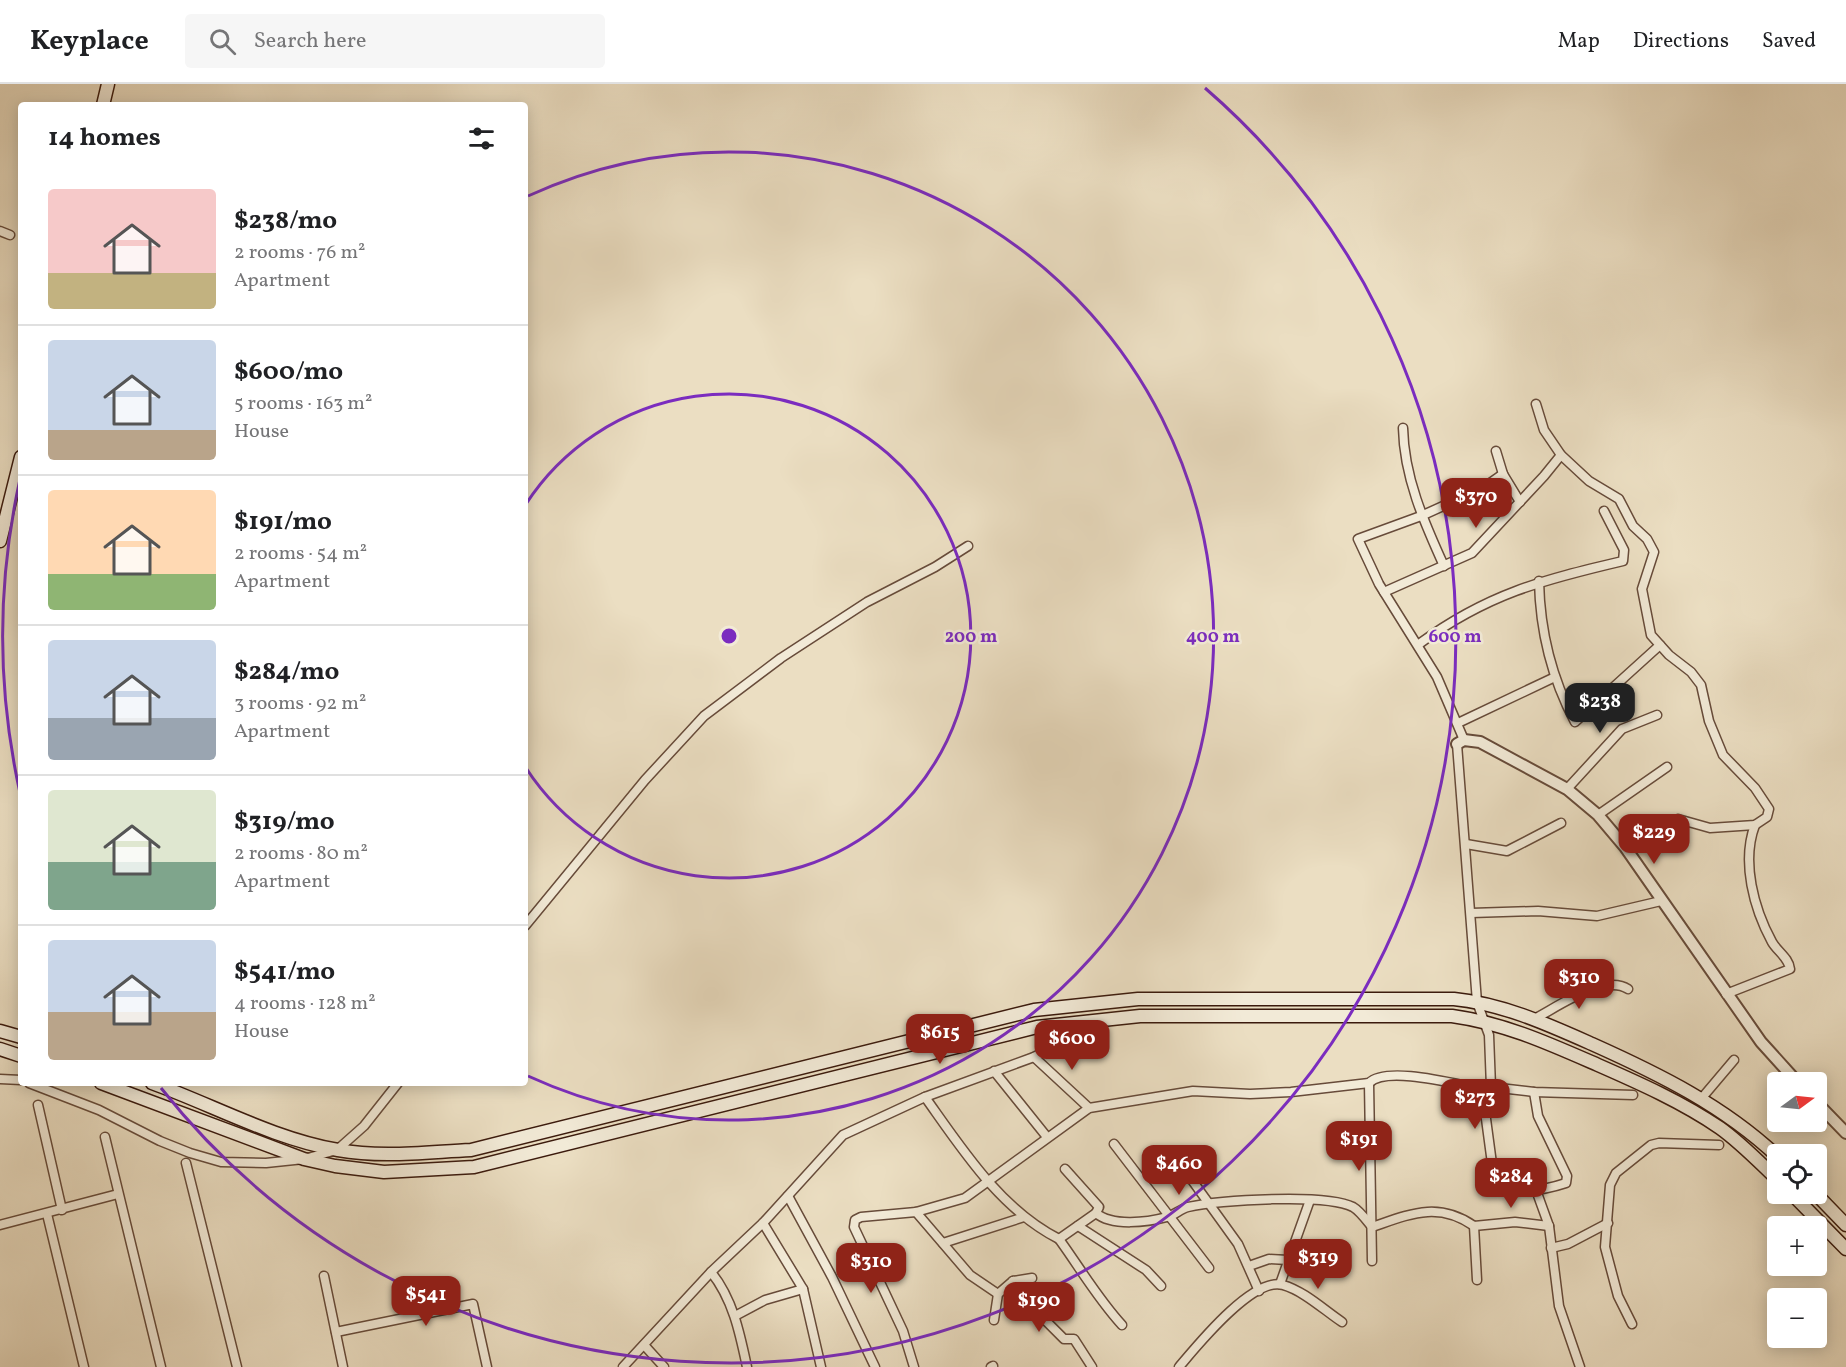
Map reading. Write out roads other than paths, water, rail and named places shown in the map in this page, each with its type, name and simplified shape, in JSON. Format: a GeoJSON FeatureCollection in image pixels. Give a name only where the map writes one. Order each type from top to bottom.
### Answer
{"type":"FeatureCollection","features":[{"type":"Feature","properties":{"kind":"main road"},"geometry":{"type":"LineString","coordinates":[[104,102],[108,84]]}},
{"type":"Feature","properties":{"kind":"main road"},"geometry":{"type":"LineString","coordinates":[[0,541],[18,469]]}},
{"type":"Feature","properties":{"kind":"main road"},"geometry":{"type":"LineString","coordinates":[[160,1086],[261,1126],[337,1150],[384,1155],[471,1150],[1034,1010],[1138,999],[1454,999],[1477,1002],[1534,1019],[1645,1067],[1749,1130],[1767,1147]]}},
{"type":"Feature","properties":{"kind":"main road"},"geometry":{"type":"LineString","coordinates":[[109,1086],[304,1159],[334,1166],[384,1172],[474,1167],[1037,1027],[1184,1015],[1452,1016],[1484,1021],[1555,1046],[1637,1082],[1692,1112],[1740,1143],[1767,1169]]}},
{"type":"Feature","properties":{"kind":"main road"},"geometry":{"type":"LineString","coordinates":[[0,1031],[18,1036]]}},
{"type":"Feature","properties":{"kind":"main road"},"geometry":{"type":"LineString","coordinates":[[0,1049],[18,1055]]}},
{"type":"Feature","properties":{"kind":"main road"},"geometry":{"type":"LineString","coordinates":[[1802,1204],[1846,1249]]}},
{"type":"Feature","properties":{"kind":"main road"},"geometry":{"type":"LineString","coordinates":[[1826,1204],[1846,1225]]}},
{"type":"Feature","properties":{"kind":"street"},"geometry":{"type":"LineString","coordinates":[[0,231],[10,235]]}},
{"type":"Feature","properties":{"kind":"street"},"geometry":{"type":"LineString","coordinates":[[1536,404],[1544,430],[1561,455],[1589,481],[1619,499],[1633,526],[1647,539],[1654,552],[1642,589],[1643,608],[1651,635],[1691,672],[1701,685],[1709,721],[1723,755],[1755,788],[1769,809],[1767,817],[1755,825],[1710,828],[1678,819],[1625,847]]}},
{"type":"Feature","properties":{"kind":"street"},"geometry":{"type":"LineString","coordinates":[[1403,428],[1412,488],[1421,516],[1444,566]]}},
{"type":"Feature","properties":{"kind":"street"},"geometry":{"type":"LineString","coordinates":[[1496,451],[1503,474],[1520,502]]}},
{"type":"Feature","properties":{"kind":"street"},"geometry":{"type":"LineString","coordinates":[[1384,592],[1472,554],[1561,455]]}},
{"type":"Feature","properties":{"kind":"street"},"geometry":{"type":"LineString","coordinates":[[1503,474],[1483,488],[1421,516],[1358,539],[1384,592],[1419,644],[1458,723],[1477,1002],[1489,1035],[1486,1088],[1495,1186],[1498,1191],[1536,1190],[1566,1183],[1567,1176],[1538,1116],[1534,1092]]}},
{"type":"Feature","properties":{"kind":"street"},"geometry":{"type":"LineString","coordinates":[[1419,644],[1450,621],[1539,581],[1623,561],[1624,550],[1604,511]]}},
{"type":"Feature","properties":{"kind":"street"},"geometry":{"type":"LineString","coordinates":[[528,922],[645,780],[705,716],[781,658],[867,602],[935,567],[968,546]]}},
{"type":"Feature","properties":{"kind":"street"},"geometry":{"type":"LineString","coordinates":[[1539,581],[1540,614],[1555,677],[1573,719],[1577,722],[1660,645]]}},
{"type":"Feature","properties":{"kind":"street"},"geometry":{"type":"LineString","coordinates":[[1458,723],[1555,677]]}},
{"type":"Feature","properties":{"kind":"street"},"geometry":{"type":"LineString","coordinates":[[1567,789],[1622,729],[1658,715]]}},
{"type":"Feature","properties":{"kind":"street"},"geometry":{"type":"LineString","coordinates":[[1460,742],[1480,742],[1567,789],[1598,814],[1625,847],[1660,901],[1761,1042],[1788,1072]]}},
{"type":"Feature","properties":{"kind":"street"},"geometry":{"type":"LineString","coordinates":[[1598,814],[1667,767]]}},
{"type":"Feature","properties":{"kind":"street"},"geometry":{"type":"LineString","coordinates":[[1466,843],[1503,852],[1561,823]]}},
{"type":"Feature","properties":{"kind":"street"},"geometry":{"type":"LineString","coordinates":[[1726,994],[1790,969],[1789,963],[1773,944],[1756,904],[1750,872],[1750,837],[1755,825]]}},
{"type":"Feature","properties":{"kind":"street"},"geometry":{"type":"LineString","coordinates":[[1471,913],[1538,911],[1597,916],[1660,901]]}},
{"type":"Feature","properties":{"kind":"street"},"geometry":{"type":"LineString","coordinates":[[1534,1019],[1604,984],[1621,985],[1628,989]]}},
{"type":"Feature","properties":{"kind":"street"},"geometry":{"type":"LineString","coordinates":[[623,1367],[711,1272],[763,1223],[843,1135],[925,1097],[1034,1057],[1100,1021]]}},
{"type":"Feature","properties":{"kind":"street"},"geometry":{"type":"LineString","coordinates":[[1034,1057],[1063,1081],[1089,1108]]}},
{"type":"Feature","properties":{"kind":"street"},"geometry":{"type":"LineString","coordinates":[[1701,1099],[1734,1060]]}},
{"type":"Feature","properties":{"kind":"street"},"geometry":{"type":"LineString","coordinates":[[994,1071],[1047,1137]]}},
{"type":"Feature","properties":{"kind":"street"},"geometry":{"type":"LineString","coordinates":[[914,1367],[903,1331],[854,1227],[855,1220],[861,1217],[916,1212],[965,1197],[1089,1108],[1193,1091],[1250,1094],[1290,1092],[1369,1083],[1373,1079],[1406,1076],[1486,1088],[1633,1095]]}},
{"type":"Feature","properties":{"kind":"street"},"geometry":{"type":"LineString","coordinates":[[0,1079],[18,1080]]}},
{"type":"Feature","properties":{"kind":"street"},"geometry":{"type":"LineString","coordinates":[[1369,1083],[1372,1261]]}},
{"type":"Feature","properties":{"kind":"street"},"geometry":{"type":"LineString","coordinates":[[37,1086],[99,1110],[160,1142],[221,1162],[266,1163],[304,1159],[337,1150],[364,1125],[396,1086]]}},
{"type":"Feature","properties":{"kind":"street"},"geometry":{"type":"LineString","coordinates":[[925,1097],[970,1160],[1024,1217],[1059,1239],[1089,1280],[1101,1302],[1122,1325]]}},
{"type":"Feature","properties":{"kind":"street"},"geometry":{"type":"LineString","coordinates":[[38,1105],[62,1210]]}},
{"type":"Feature","properties":{"kind":"street"},"geometry":{"type":"LineString","coordinates":[[1827,1113],[1846,1133]]}},
{"type":"Feature","properties":{"kind":"street"},"geometry":{"type":"LineString","coordinates":[[105,1137],[161,1367]]}},
{"type":"Feature","properties":{"kind":"street"},"geometry":{"type":"LineString","coordinates":[[1632,1324],[1618,1296],[1605,1247],[1610,1185],[1616,1173],[1651,1145],[1659,1143],[1719,1145]]}},
{"type":"Feature","properties":{"kind":"street"},"geometry":{"type":"LineString","coordinates":[[1114,1144],[1209,1268]]}},
{"type":"Feature","properties":{"kind":"street"},"geometry":{"type":"LineString","coordinates":[[1171,1151],[1238,1244],[1259,1291]]}},
{"type":"Feature","properties":{"kind":"street"},"geometry":{"type":"LineString","coordinates":[[186,1163],[237,1367]]}},
{"type":"Feature","properties":{"kind":"street"},"geometry":{"type":"LineString","coordinates":[[1059,1239],[1096,1213],[1099,1208],[1065,1168]]}},
{"type":"Feature","properties":{"kind":"street"},"geometry":{"type":"LineString","coordinates":[[1536,1190],[1549,1226],[1559,1306],[1580,1367]]}},
{"type":"Feature","properties":{"kind":"street"},"geometry":{"type":"LineString","coordinates":[[0,1225],[118,1194]]}},
{"type":"Feature","properties":{"kind":"street"},"geometry":{"type":"LineString","coordinates":[[788,1196],[832,1278],[875,1367]]}},
{"type":"Feature","properties":{"kind":"street"},"geometry":{"type":"LineString","coordinates":[[1096,1213],[1101,1217],[1134,1222],[1168,1216],[1184,1208],[1209,1203],[1290,1198],[1353,1208],[1372,1227]]}},
{"type":"Feature","properties":{"kind":"street"},"geometry":{"type":"LineString","coordinates":[[1280,1284],[1310,1200]]}},
{"type":"Feature","properties":{"kind":"street"},"geometry":{"type":"LineString","coordinates":[[1372,1227],[1422,1212],[1441,1211],[1460,1216],[1474,1226],[1515,1222],[1549,1226]]}},
{"type":"Feature","properties":{"kind":"street"},"geometry":{"type":"LineString","coordinates":[[916,1212],[970,1275],[998,1294]]}},
{"type":"Feature","properties":{"kind":"street"},"geometry":{"type":"LineString","coordinates":[[47,1214],[84,1367]]}},
{"type":"Feature","properties":{"kind":"street"},"geometry":{"type":"LineString","coordinates":[[942,1243],[1024,1217]]}},
{"type":"Feature","properties":{"kind":"street"},"geometry":{"type":"LineString","coordinates":[[763,1223],[803,1289],[821,1367]]}},
{"type":"Feature","properties":{"kind":"street"},"geometry":{"type":"LineString","coordinates":[[1551,1248],[1568,1244],[1608,1223]]}},
{"type":"Feature","properties":{"kind":"street"},"geometry":{"type":"LineString","coordinates":[[1077,1226],[1146,1270],[1161,1286]]}},
{"type":"Feature","properties":{"kind":"street"},"geometry":{"type":"LineString","coordinates":[[1474,1226],[1476,1280]]}},
{"type":"Feature","properties":{"kind":"street"},"geometry":{"type":"LineString","coordinates":[[1249,1266],[1269,1259],[1288,1260]]}},
{"type":"Feature","properties":{"kind":"street"},"geometry":{"type":"LineString","coordinates":[[711,1272],[719,1282],[735,1316],[747,1367]]}},
{"type":"Feature","properties":{"kind":"street"},"geometry":{"type":"LineString","coordinates":[[324,1276],[343,1367]]}},
{"type":"Feature","properties":{"kind":"street"},"geometry":{"type":"LineString","coordinates":[[993,1320],[998,1294],[1013,1281],[1032,1278]]}},
{"type":"Feature","properties":{"kind":"street"},"geometry":{"type":"LineString","coordinates":[[1013,1281],[1019,1294],[1064,1339],[1074,1339],[1092,1367]]}},
{"type":"Feature","properties":{"kind":"street"},"geometry":{"type":"LineString","coordinates":[[1179,1367],[1230,1309],[1259,1291],[1280,1284],[1342,1322]]}},
{"type":"Feature","properties":{"kind":"street"},"geometry":{"type":"LineString","coordinates":[[735,1316],[765,1300],[803,1289]]}},
{"type":"Feature","properties":{"kind":"street"},"geometry":{"type":"LineString","coordinates":[[336,1332],[473,1304],[486,1367]]}},
{"type":"Feature","properties":{"kind":"street"},"geometry":{"type":"LineString","coordinates":[[644,1345],[664,1367]]}}]}
